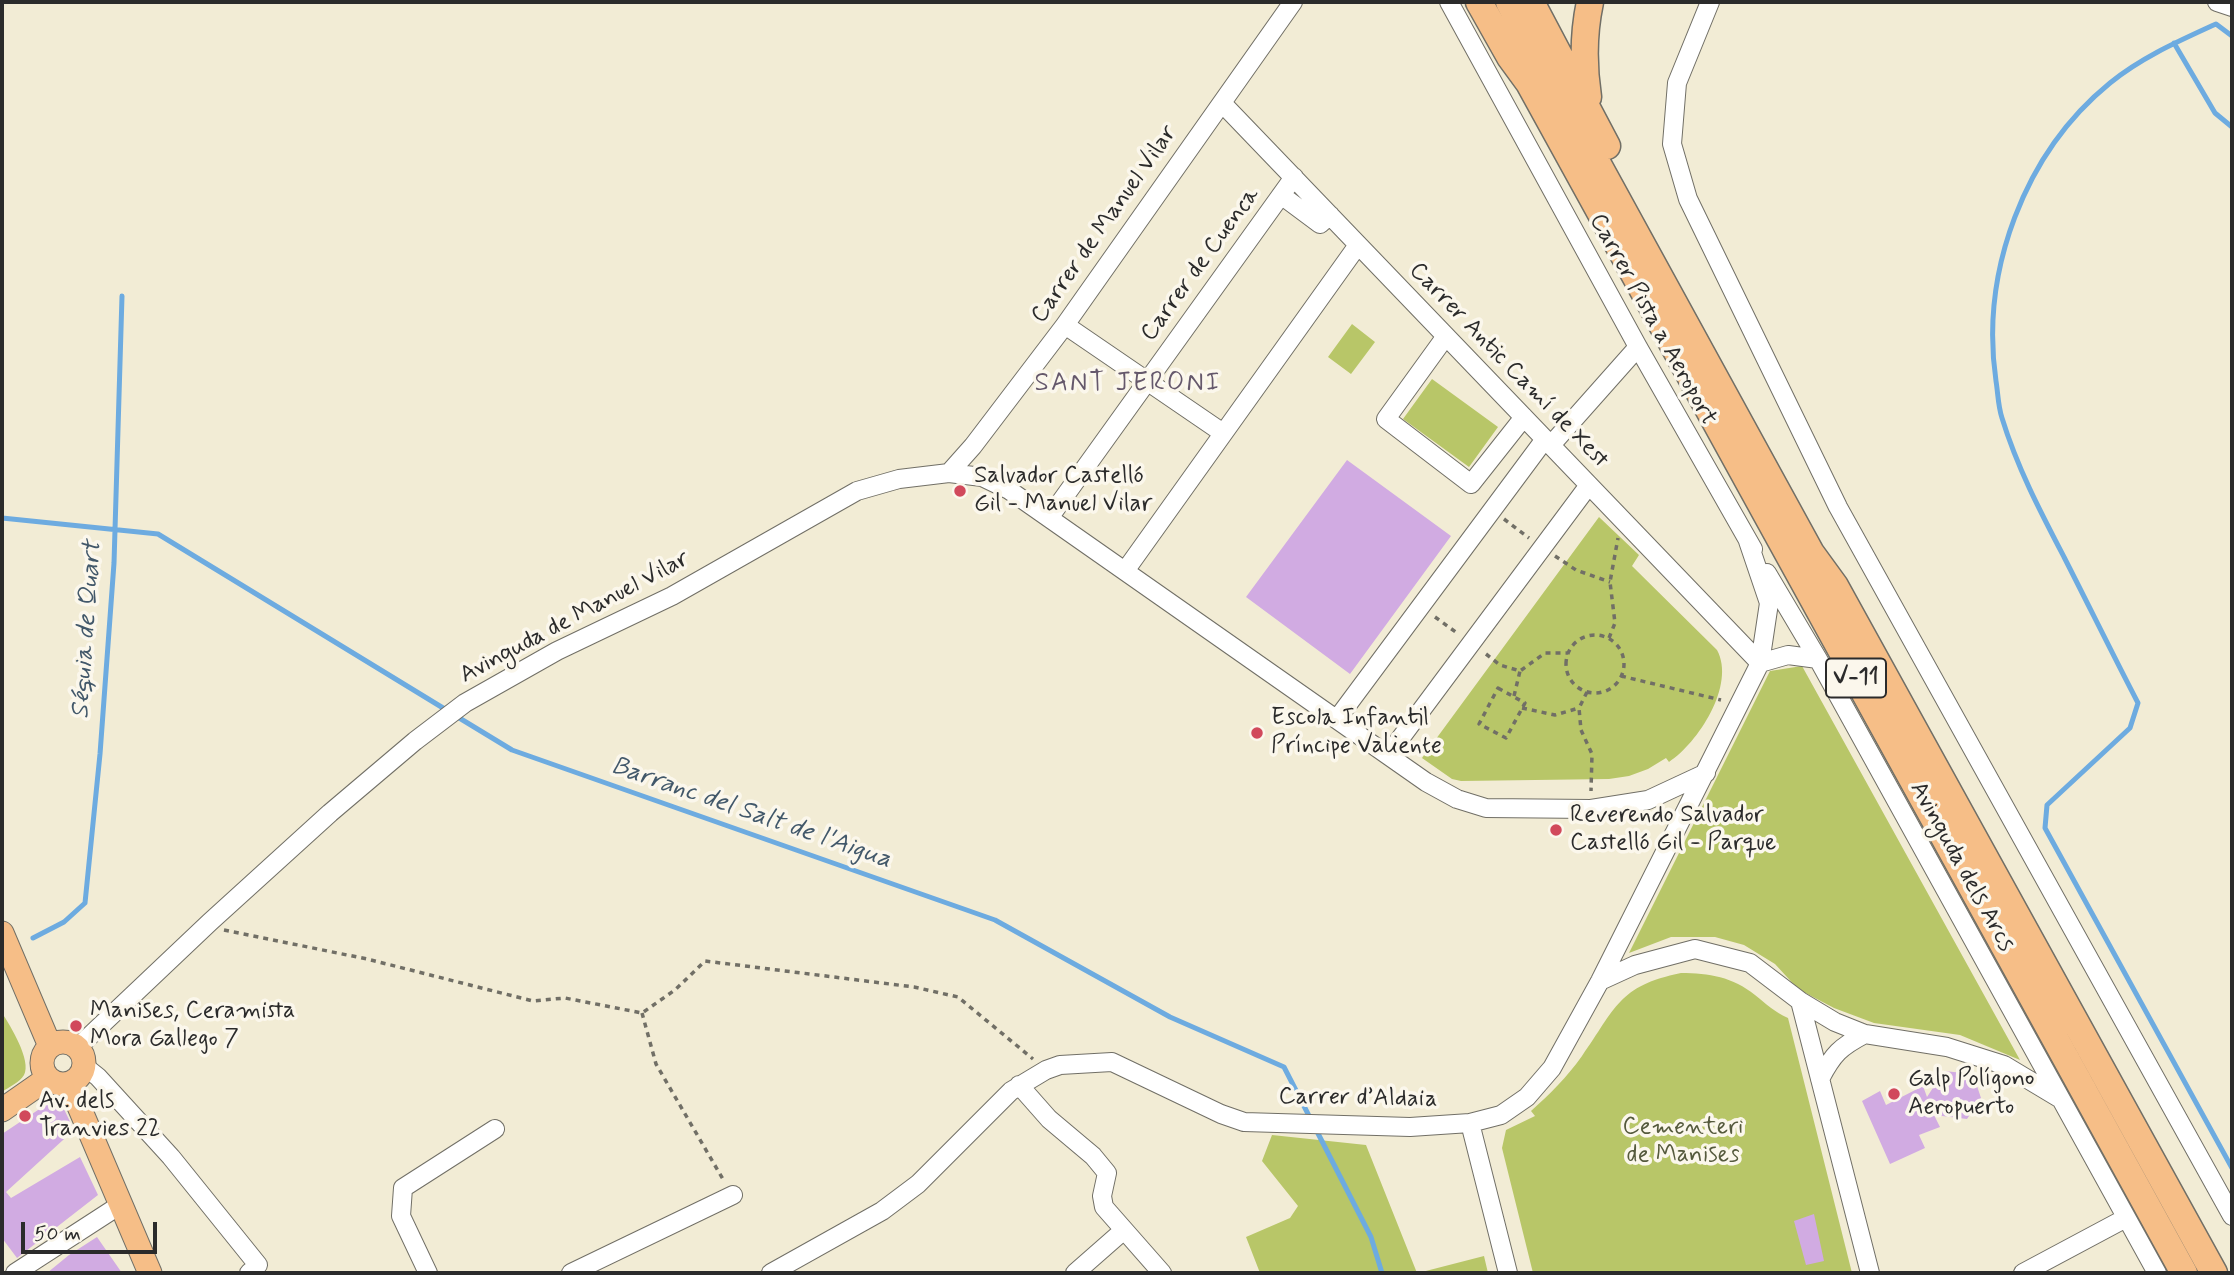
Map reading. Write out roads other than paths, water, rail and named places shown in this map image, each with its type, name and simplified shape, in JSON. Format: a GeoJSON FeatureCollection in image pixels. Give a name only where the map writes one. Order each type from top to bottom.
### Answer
{"type":"FeatureCollection","features":[{"type":"Feature","properties":{"kind":"highway"},"geometry":{"type":"LineString","coordinates":[[1479,2],[1510,57],[1529,83]]}},
{"type":"Feature","properties":{"kind":"highway"},"geometry":{"type":"LineString","coordinates":[[1491,2],[1519,54],[1529,83]]}},
{"type":"Feature","properties":{"kind":"highway","name":"V-11"},"geometry":{"type":"LineString","coordinates":[[1509,2],[1804,541],[1835,586],[2214,1273]]}},
{"type":"Feature","properties":{"kind":"highway"},"geometry":{"type":"LineString","coordinates":[[1531,2],[1819,546],[1835,586]]}},
{"type":"Feature","properties":{"kind":"highway"},"geometry":{"type":"LineString","coordinates":[[1590,2],[1584,32],[1583,67],[1591,116]]}},
{"type":"Feature","properties":{"kind":"highway","name":"V-11"},"geometry":{"type":"LineString","coordinates":[[1529,83],[2184,1273]]}},
{"type":"Feature","properties":{"kind":"main road"},"geometry":{"type":"LineString","coordinates":[[2,933],[50,1046]]}},
{"type":"Feature","properties":{"kind":"main road"},"geometry":{"type":"LineString","coordinates":[[70,1068],[42,1065],[50,1046],[61,1042],[73,1044],[70,1068],[120,1205],[150,1273]]}},
{"type":"Feature","properties":{"kind":"main road"},"geometry":{"type":"LineString","coordinates":[[2,1110],[70,1068]]}},
{"type":"Feature","properties":{"kind":"street","name":"Carrer de Manuel Vilar"},"geometry":{"type":"LineString","coordinates":[[949,473],[973,446],[1065,325],[1293,2]]}},
{"type":"Feature","properties":{"kind":"street","name":"Carrer Pista a Aeroport"},"geometry":{"type":"LineString","coordinates":[[1449,2],[1638,347],[1818,659]]}},
{"type":"Feature","properties":{"kind":"street"},"geometry":{"type":"LineString","coordinates":[[1710,2],[1677,83],[1672,144],[1688,200],[1838,507],[2232,1216]]}},
{"type":"Feature","properties":{"kind":"street"},"geometry":{"type":"LineString","coordinates":[[2217,2],[2232,7]]}},
{"type":"Feature","properties":{"kind":"street","name":"Carrer Antic Camí de Xest"},"geometry":{"type":"LineString","coordinates":[[1222,103],[1760,663]]}},
{"type":"Feature","properties":{"kind":"street","name":"Carrer de Cuenca"},"geometry":{"type":"LineString","coordinates":[[1049,518],[1294,177]]}},
{"type":"Feature","properties":{"kind":"street"},"geometry":{"type":"LineString","coordinates":[[1281,195],[1320,224],[1330,215]]}},
{"type":"Feature","properties":{"kind":"street"},"geometry":{"type":"LineString","coordinates":[[1125,571],[1358,244]]}},
{"type":"Feature","properties":{"kind":"street"},"geometry":{"type":"LineString","coordinates":[[1065,325],[1223,433]]}},
{"type":"Feature","properties":{"kind":"street"},"geometry":{"type":"LineString","coordinates":[[1446,336],[1386,419],[1471,484],[1524,418]]}},
{"type":"Feature","properties":{"kind":"street"},"geometry":{"type":"LineString","coordinates":[[1337,719],[1548,442],[1638,347]]}},
{"type":"Feature","properties":{"kind":"street","name":"Avinguda de Manuel Vilar"},"geometry":{"type":"LineString","coordinates":[[70,1068],[210,922],[330,813],[415,741],[465,704],[557,651],[672,596],[857,491],[899,479],[949,473],[982,477],[1009,490],[1426,782],[1457,799],[1486,808],[1591,809],[1648,800],[1706,773]]}},
{"type":"Feature","properties":{"kind":"street"},"geometry":{"type":"LineString","coordinates":[[1388,755],[1589,485]]}},
{"type":"Feature","properties":{"kind":"street","name":"Carrer d’Aldaia"},"geometry":{"type":"LineString","coordinates":[[771,1273],[882,1211],[918,1184],[1019,1085],[1060,1065],[1112,1062],[1221,1114],[1244,1122],[1410,1127],[1470,1123],[1501,1115],[1527,1097],[1552,1068],[1600,981],[1760,663],[1769,603],[1748,541]]}},
{"type":"Feature","properties":{"kind":"street"},"geometry":{"type":"LineString","coordinates":[[1760,663],[1788,655],[1818,659]]}},
{"type":"Feature","properties":{"kind":"street","name":"Avinguda dels Arcs"},"geometry":{"type":"LineString","coordinates":[[1818,659],[2157,1273]]}},
{"type":"Feature","properties":{"kind":"street","name":"Avinguda dels Arcs"},"geometry":{"type":"LineString","coordinates":[[1600,981],[1636,965],[1695,948],[1750,963],[1800,1001],[1835,1022],[1865,1034],[1947,1047],[2004,1065],[2061,1100]]}},
{"type":"Feature","properties":{"kind":"street"},"geometry":{"type":"LineString","coordinates":[[1800,1001],[1870,1273]]}},
{"type":"Feature","properties":{"kind":"street"},"geometry":{"type":"LineString","coordinates":[[1820,1079],[1832,1055],[1865,1034]]}},
{"type":"Feature","properties":{"kind":"street"},"geometry":{"type":"LineString","coordinates":[[70,1068],[98,1077],[171,1157],[254,1269]]}},
{"type":"Feature","properties":{"kind":"street"},"geometry":{"type":"LineString","coordinates":[[1019,1085],[1049,1119],[1093,1156],[1107,1173],[1102,1196],[1104,1207],[1161,1273]]}},
{"type":"Feature","properties":{"kind":"street"},"geometry":{"type":"LineString","coordinates":[[1470,1123],[1508,1273]]}},
{"type":"Feature","properties":{"kind":"street"},"geometry":{"type":"LineString","coordinates":[[428,1273],[401,1216],[403,1188],[495,1129]]}},
{"type":"Feature","properties":{"kind":"street"},"geometry":{"type":"LineString","coordinates":[[571,1273],[733,1195]]}},
{"type":"Feature","properties":{"kind":"street"},"geometry":{"type":"LineString","coordinates":[[15,1273],[120,1205]]}},
{"type":"Feature","properties":{"kind":"street"},"geometry":{"type":"LineString","coordinates":[[2023,1273],[2126,1218]]}},
{"type":"Feature","properties":{"kind":"street"},"geometry":{"type":"LineString","coordinates":[[1075,1273],[1124,1230]]}},
{"type":"Feature","properties":{"kind":"waterway"},"geometry":{"type":"LineString","coordinates":[[2232,36],[2216,24],[2135,65],[2110,83],[2080,111],[2054,144],[2032,179],[2015,217],[2002,257],[1995,298],[1993,340],[2000,409],[2015,454],[2038,506],[2138,703],[2130,728],[2047,805],[2045,828],[2232,1168]]}},
{"type":"Feature","properties":{"kind":"waterway"},"geometry":{"type":"LineString","coordinates":[[2174,43],[2215,113],[2232,127]]}},
{"type":"Feature","properties":{"kind":"waterway","name":"Séquia de Quart"},"geometry":{"type":"LineString","coordinates":[[33,938],[64,922],[85,903],[100,754],[114,563],[122,296]]}},
{"type":"Feature","properties":{"kind":"waterway","name":"Barranc del Salt de l'Aigua"},"geometry":{"type":"LineString","coordinates":[[2,518],[158,534],[448,711]]}},
{"type":"Feature","properties":{"kind":"waterway","name":"Barranc del Salt de l'Aigua"},"geometry":{"type":"LineString","coordinates":[[456,716],[512,750],[995,920],[1170,1017],[1284,1067],[1371,1237],[1382,1273]]}},
{"type":"Feature","properties":{"kind":"place","name":"Salvador Castelló Gil - Manuel Vilar"},"geometry":{"type":"Point","coordinates":[960,491]}},
{"type":"Feature","properties":{"kind":"place","name":"Escola Infantil Príncipe Valiente"},"geometry":{"type":"Point","coordinates":[1257,733]}},
{"type":"Feature","properties":{"kind":"place","name":"Reverendo Salvador Castelló Gil - Parque"},"geometry":{"type":"Point","coordinates":[1556,830]}},
{"type":"Feature","properties":{"kind":"place","name":"Manises, Ceramista Mora Gallego 7"},"geometry":{"type":"Point","coordinates":[76,1026]}},
{"type":"Feature","properties":{"kind":"place","name":"Galp Polígono Aeropuerto"},"geometry":{"type":"Point","coordinates":[1894,1094]}},
{"type":"Feature","properties":{"kind":"place","name":"Av. dels Tranvies 22"},"geometry":{"type":"Point","coordinates":[25,1116]}},
{"type":"Feature","properties":{"kind":"district","name":"SANT JERONI"},"geometry":{"type":"Point","coordinates":[1128,385]}},
{"type":"Feature","properties":{"kind":"park label","name":"Cementeri de Manises"},"geometry":{"type":"Point","coordinates":[1683,1142]}}]}
